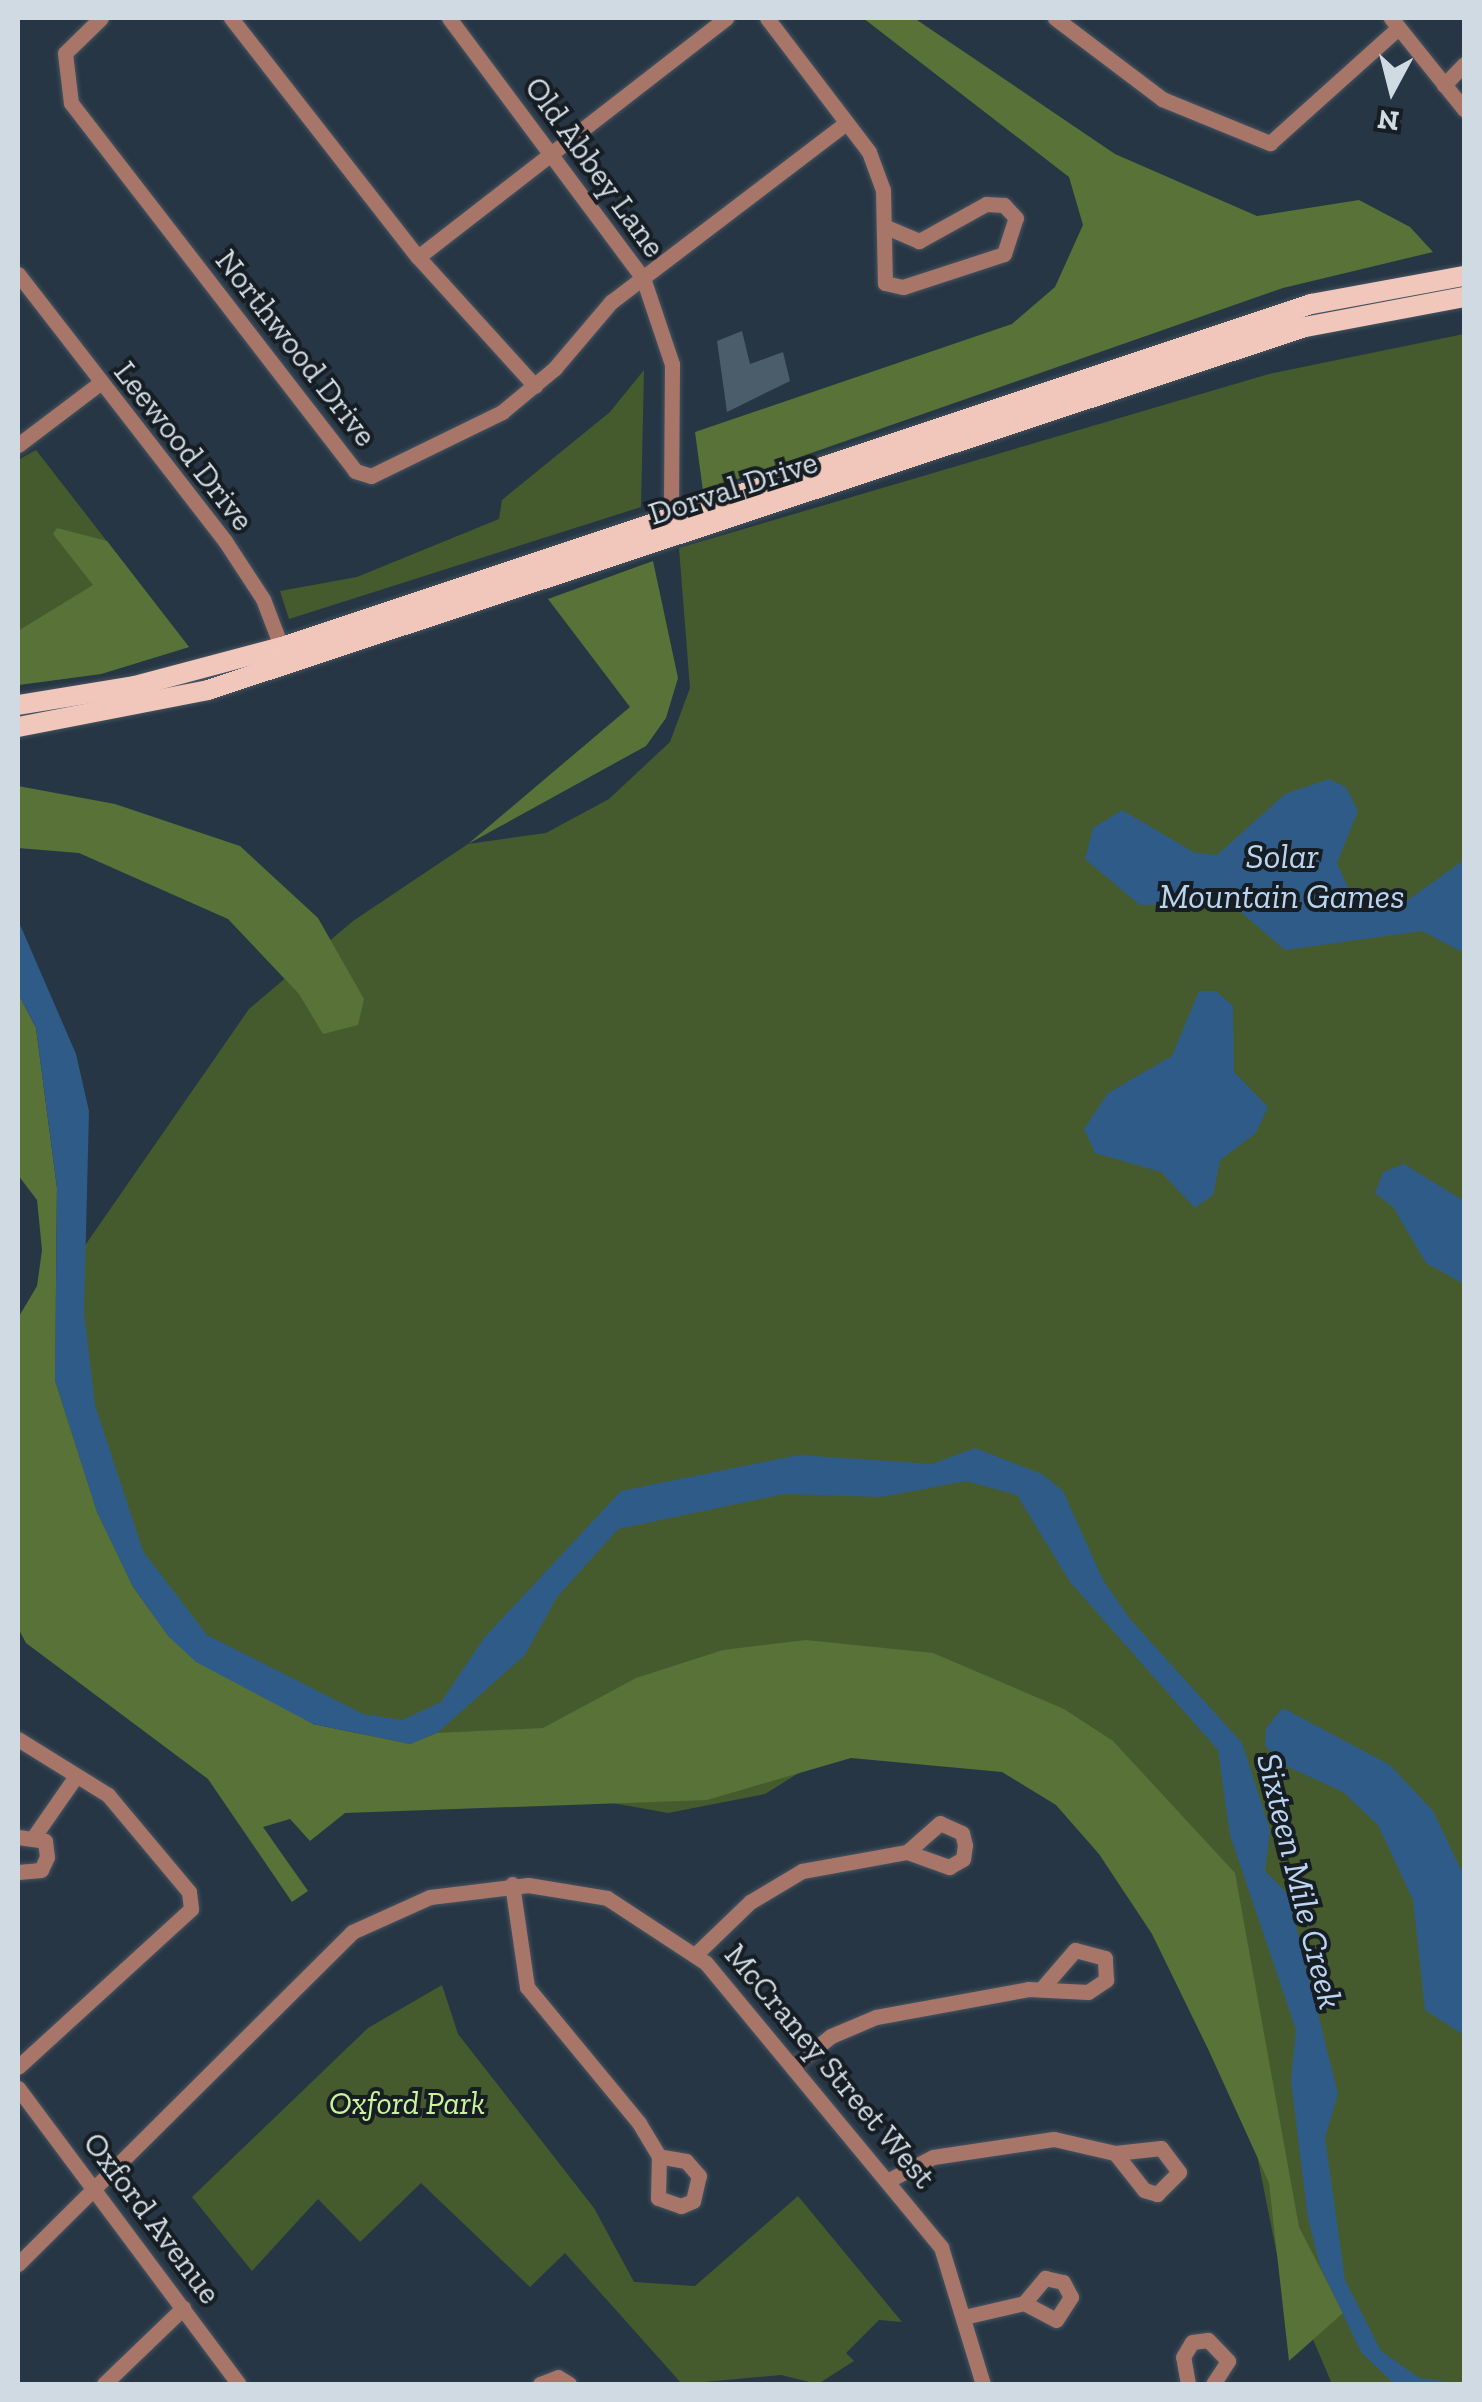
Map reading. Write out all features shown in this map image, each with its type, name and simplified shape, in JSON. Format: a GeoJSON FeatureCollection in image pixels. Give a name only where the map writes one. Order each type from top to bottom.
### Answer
{"type":"FeatureCollection","features":[{"type":"Feature","properties":{"kind":"main road","name":"Dorval Drive"},"geometry":{"type":"LineString","coordinates":[[18,727],[152,705],[671,518],[1310,304],[1464,276]]}},
{"type":"Feature","properties":{"kind":"main road","name":"Dorval Drive"},"geometry":{"type":"LineString","coordinates":[[18,706],[285,656],[670,541],[1305,328],[1464,296]]}},
{"type":"Feature","properties":{"kind":"street","name":"Northwood Drive"},"geometry":{"type":"LineString","coordinates":[[102,18],[66,53],[71,103],[355,472],[371,476],[422,446],[474,429],[535,386],[590,321],[846,123]]}},
{"type":"Feature","properties":{"kind":"street"},"geometry":{"type":"LineString","coordinates":[[231,18],[418,257],[535,386]]}},
{"type":"Feature","properties":{"kind":"street","name":"Old Abbey Lane"},"geometry":{"type":"LineString","coordinates":[[449,18],[556,154],[643,278],[672,364],[670,541]]}},
{"type":"Feature","properties":{"kind":"street"},"geometry":{"type":"LineString","coordinates":[[418,257],[556,154],[726,18]]}},
{"type":"Feature","properties":{"kind":"street"},"geometry":{"type":"LineString","coordinates":[[767,18],[869,152],[886,227],[880,268],[886,283],[902,287],[1004,254],[1016,218],[1004,206],[986,204],[920,240],[886,227]]}},
{"type":"Feature","properties":{"kind":"street"},"geometry":{"type":"LineString","coordinates":[[1055,18],[1162,98],[1270,143],[1394,23],[1464,109]]}},
{"type":"Feature","properties":{"kind":"street"},"geometry":{"type":"LineString","coordinates":[[1444,84],[1464,64]]}},
{"type":"Feature","properties":{"kind":"street","name":"Leewood Drive"},"geometry":{"type":"LineString","coordinates":[[18,274],[225,542],[264,599],[285,656]]}},
{"type":"Feature","properties":{"kind":"street"},"geometry":{"type":"LineString","coordinates":[[18,444],[100,383]]}},
{"type":"Feature","properties":{"kind":"street"},"geometry":{"type":"LineString","coordinates":[[18,1738],[108,1796],[189,1892],[190,1909],[18,2067]]}},
{"type":"Feature","properties":{"kind":"street"},"geometry":{"type":"LineString","coordinates":[[18,1837],[35,1835],[76,1776]]}},
{"type":"Feature","properties":{"kind":"street"},"geometry":{"type":"LineString","coordinates":[[18,1872],[41,1870],[48,1857],[35,1835]]}},
{"type":"Feature","properties":{"kind":"street"},"geometry":{"type":"LineString","coordinates":[[697,1953],[750,1902],[802,1871],[907,1852]]}},
{"type":"Feature","properties":{"kind":"street"},"geometry":{"type":"LineString","coordinates":[[512,1884],[526,1987],[658,2156]]}},
{"type":"Feature","properties":{"kind":"street","name":"McCraney Street West"},"geometry":{"type":"LineString","coordinates":[[18,2264],[352,1932],[430,1897],[512,1884],[607,1898],[697,1953],[891,2179],[941,2246],[983,2384]]}},
{"type":"Feature","properties":{"kind":"street"},"geometry":{"type":"LineString","coordinates":[[793,2066],[832,2036],[876,2018],[1043,1987]]}},
{"type":"Feature","properties":{"kind":"street","name":"Oxford Avenue"},"geometry":{"type":"LineString","coordinates":[[18,2088],[238,2384]]}},
{"type":"Feature","properties":{"kind":"street"},"geometry":{"type":"LineString","coordinates":[[891,2179],[933,2157],[1054,2139],[1115,2153]]}},
{"type":"Feature","properties":{"kind":"street"},"geometry":{"type":"LineString","coordinates":[[964,2318],[1024,2303]]}},
{"type":"Feature","properties":{"kind":"street"},"geometry":{"type":"LineString","coordinates":[[104,2384],[183,2308]]}},
{"type":"Feature","properties":{"kind":"street"},"geometry":{"type":"LineString","coordinates":[[1188,2384],[1183,2357],[1192,2342],[1208,2340],[1228,2361],[1213,2384]]}},
{"type":"Feature","properties":{"kind":"street"},"geometry":{"type":"LineString","coordinates":[[540,2384],[558,2378],[569,2384]]}},
{"type":"Feature","properties":{"kind":"green space"},"geometry":{"type":"Polygon","coordinates":[[[863,18],[914,18],[1115,154],[1257,216],[1359,200],[1410,227],[1433,252],[1283,288],[703,491],[695,432],[1012,324],[1055,287],[1083,225],[1069,177],[863,18]]]}},
{"type":"Feature","properties":{"kind":"green space"},"geometry":{"type":"Polygon","coordinates":[[[1464,334],[1464,2384],[1332,2384],[1277,2255],[1239,2065],[1147,1868],[996,1755],[834,1751],[765,1794],[668,1813],[568,1795],[28,1634],[18,1342],[249,1009],[353,921],[468,844],[546,833],[609,799],[670,742],[690,688],[679,548],[1269,374],[1464,334]]]}},
{"type":"Feature","properties":{"kind":"green space"},"geometry":{"type":"Polygon","coordinates":[[[644,370],[641,507],[289,619],[280,591],[357,577],[499,519],[502,500],[610,412],[644,370]]]}},
{"type":"Feature","properties":{"kind":"green space"},"geometry":{"type":"Polygon","coordinates":[[[36,450],[189,647],[101,674],[18,685],[18,460],[36,450]]]}},
{"type":"Feature","properties":{"kind":"green space"},"geometry":{"type":"Polygon","coordinates":[[[57,528],[107,541],[189,647],[101,674],[18,685],[18,631],[93,585],[53,534],[57,528]]]}},
{"type":"Feature","properties":{"kind":"green space"},"geometry":{"type":"Polygon","coordinates":[[[653,561],[678,678],[666,718],[646,746],[468,844],[630,707],[548,599],[653,561]]]}},
{"type":"Feature","properties":{"kind":"green space"},"geometry":{"type":"Polygon","coordinates":[[[18,786],[115,804],[240,846],[318,918],[364,999],[358,1025],[323,1034],[299,994],[228,919],[79,853],[18,848],[18,786]]]}},
{"type":"Feature","properties":{"kind":"green space"},"geometry":{"type":"Polygon","coordinates":[[[18,993],[36,1028],[57,1188],[55,1381],[97,1512],[133,1587],[169,1637],[313,1724],[410,1744],[437,1733],[543,1728],[636,1678],[723,1650],[806,1640],[933,1653],[1064,1709],[1113,1741],[1235,1873],[1299,2227],[1343,2313],[1289,2361],[1269,2183],[1152,1934],[1099,1854],[1056,1805],[1002,1772],[851,1758],[707,1800],[345,1813],[310,1841],[290,1819],[263,1827],[308,1891],[292,1902],[208,1779],[26,1643],[18,1628],[18,1318],[37,1286],[42,1250],[37,1200],[18,1175],[18,993]]]}},
{"type":"Feature","properties":{"kind":"green space","name":"Oxford Park"},"geometry":{"type":"Polygon","coordinates":[[[442,1985],[458,2034],[594,2208],[634,2282],[695,2286],[798,2196],[902,2322],[879,2320],[846,2353],[854,2361],[818,2384],[781,2375],[682,2384],[565,2253],[530,2287],[421,2183],[360,2242],[318,2199],[252,2271],[192,2197],[368,2028],[442,1985]]]}},
{"type":"Feature","properties":{"kind":"water","name":"Solar Mountain Games"},"geometry":{"type":"Polygon","coordinates":[[[1329,779],[1346,787],[1358,811],[1337,863],[1351,894],[1405,902],[1464,860],[1464,953],[1422,931],[1285,950],[1229,902],[1140,905],[1085,859],[1093,828],[1122,810],[1195,853],[1217,855],[1285,794],[1329,779]]]}},
{"type":"Feature","properties":{"kind":"water","name":"Sixteen Mile Creek"},"geometry":{"type":"Polygon","coordinates":[[[18,920],[76,1054],[89,1111],[84,1312],[95,1405],[143,1551],[207,1635],[363,1714],[402,1720],[441,1702],[484,1638],[621,1491],[799,1455],[932,1464],[975,1448],[1042,1474],[1063,1491],[1103,1580],[1130,1619],[1242,1743],[1270,1830],[1265,1871],[1288,1894],[1338,2094],[1325,2138],[1345,2280],[1381,2351],[1419,2378],[1464,2384],[1394,2384],[1361,2352],[1320,2266],[1308,2218],[1291,2081],[1296,2030],[1230,1835],[1218,1750],[1070,1582],[1017,1495],[966,1481],[882,1497],[784,1494],[618,1529],[557,1597],[525,1655],[437,1733],[410,1744],[313,1724],[196,1662],[169,1637],[133,1587],[97,1512],[55,1380],[57,1188],[36,1028],[18,993],[18,920]]]}},
{"type":"Feature","properties":{"kind":"water"},"geometry":{"type":"Polygon","coordinates":[[[1199,991],[1216,991],[1233,1006],[1234,1072],[1268,1107],[1256,1133],[1220,1160],[1213,1195],[1195,1208],[1161,1172],[1095,1153],[1084,1129],[1108,1093],[1172,1056],[1199,991]]]}},
{"type":"Feature","properties":{"kind":"water"},"geometry":{"type":"Polygon","coordinates":[[[1404,1164],[1464,1201],[1464,1284],[1426,1263],[1393,1207],[1375,1193],[1383,1172],[1404,1164]]]}},
{"type":"Feature","properties":{"kind":"water"},"geometry":{"type":"Polygon","coordinates":[[[1283,1708],[1390,1765],[1433,1811],[1464,1876],[1464,2035],[1425,2010],[1413,1900],[1378,1825],[1343,1792],[1284,1765],[1265,1746],[1266,1728],[1283,1708]]]}},
{"type":"Feature","properties":{"kind":"building"},"geometry":{"type":"Polygon","coordinates":[[[742,331],[750,364],[783,352],[790,381],[727,412],[717,341],[742,331]]]}}]}
